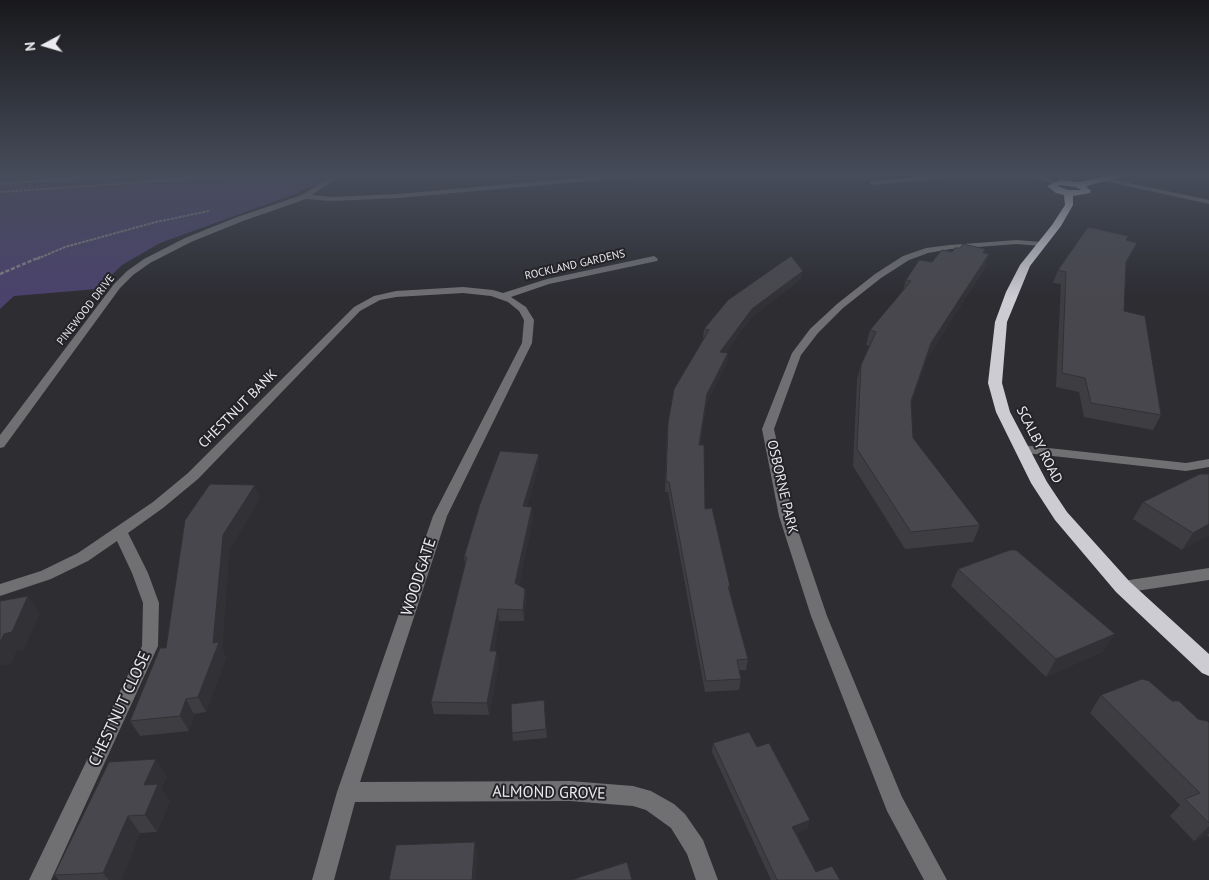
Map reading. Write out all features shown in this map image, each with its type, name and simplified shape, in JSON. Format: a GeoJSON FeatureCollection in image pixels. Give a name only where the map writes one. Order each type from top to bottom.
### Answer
{"type":"FeatureCollection","features":[{"type":"Feature","properties":{"kind":"highway","name":"SCALBY ROAD"},"geometry":{"type":"LineString","coordinates":[[1062,216],[1025,265],[1012,292],[1001,322],[995,383],[1003,412],[1039,483],[1061,516],[1123,586],[1209,667]]}},
{"type":"Feature","properties":{"kind":"street","name":"PINEWOOD DRIVE"},"geometry":{"type":"LineString","coordinates":[[0,444],[117,286],[130,273],[147,261],[188,240],[249,216]]}},
{"type":"Feature","properties":{"kind":"street","name":"OSBORNE PARK"},"geometry":{"type":"LineString","coordinates":[[936,880],[894,804],[819,616],[786,516],[768,429],[796,355],[814,331],[840,306],[878,276],[906,258],[926,251],[950,247],[1017,242],[1041,244]]}},
{"type":"Feature","properties":{"kind":"street","name":"ROCKLAND GARDENS"},"geometry":{"type":"LineString","coordinates":[[504,296],[547,282],[654,259]]}},
{"type":"Feature","properties":{"kind":"street","name":"CHESTNUT BANK"},"geometry":{"type":"LineString","coordinates":[[0,590],[46,574],[83,557],[120,532],[193,476],[357,309],[378,298],[415,292],[464,290],[504,296]]}},
{"type":"Feature","properties":{"kind":"street","name":"WOODGATE"},"geometry":{"type":"LineString","coordinates":[[323,880],[348,792],[440,516],[527,343],[529,326],[527,314],[518,304],[504,296]]}},
{"type":"Feature","properties":{"kind":"street"},"geometry":{"type":"LineString","coordinates":[[1021,449],[1186,467],[1209,463]]}},
{"type":"Feature","properties":{"kind":"street","name":"CHESTNUT CLOSE"},"geometry":{"type":"LineString","coordinates":[[40,880],[150,646],[150,603],[140,573],[120,532]]}},
{"type":"Feature","properties":{"kind":"street"},"geometry":{"type":"LineString","coordinates":[[1123,586],[1209,574]]}},
{"type":"Feature","properties":{"kind":"street","name":"ALMOND GROVE"},"geometry":{"type":"LineString","coordinates":[[348,792],[570,791],[633,796],[651,801],[678,821],[695,848],[707,880]]}},
{"type":"Feature","properties":{"kind":"path"},"geometry":{"type":"LineString","coordinates":[[0,274],[64,247],[183,216]]}},
{"type":"Feature","properties":{"kind":"shaded area"},"geometry":{"type":"Polygon","coordinates":[[[0,216],[234,216],[160,243],[122,265],[97,289],[14,296],[0,309],[0,216]]]}},
{"type":"Feature","properties":{"kind":"building"},"geometry":{"type":"Polygon","coordinates":[[[1088,227],[1128,236],[1126,240],[1137,243],[1126,262],[1124,311],[1145,316],[1161,415],[1091,403],[1085,378],[1062,373],[1066,272],[1058,270],[1088,227]]]}},
{"type":"Feature","properties":{"kind":"building"},"geometry":{"type":"Polygon","coordinates":[[[963,244],[985,249],[983,253],[989,254],[931,343],[911,401],[913,438],[980,525],[911,532],[857,449],[861,365],[876,332],[870,330],[911,281],[906,280],[919,260],[932,262],[942,250],[952,252],[963,244]]]}},
{"type":"Feature","properties":{"kind":"building"},"geometry":{"type":"Polygon","coordinates":[[[791,256],[803,271],[752,309],[720,352],[728,353],[707,394],[699,445],[704,445],[705,509],[712,508],[730,586],[728,586],[748,659],[737,660],[741,679],[706,681],[669,482],[666,481],[668,423],[674,389],[709,330],[704,329],[728,300],[791,256]]]}},
{"type":"Feature","properties":{"kind":"building"},"geometry":{"type":"Polygon","coordinates":[[[500,451],[539,454],[523,506],[532,507],[515,583],[525,589],[523,610],[498,609],[490,651],[497,651],[487,703],[431,702],[467,557],[464,557],[480,504],[500,451]]]}},
{"type":"Feature","properties":{"kind":"building"},"geometry":{"type":"Polygon","coordinates":[[[1200,474],[1209,474],[1209,524],[1193,533],[1143,502],[1200,474]]]}},
{"type":"Feature","properties":{"kind":"building"},"geometry":{"type":"Polygon","coordinates":[[[210,484],[255,485],[223,535],[213,643],[219,642],[198,697],[186,699],[180,716],[130,721],[160,648],[166,648],[185,520],[210,484]]]}},
{"type":"Feature","properties":{"kind":"building"},"geometry":{"type":"Polygon","coordinates":[[[1010,550],[1016,550],[1115,634],[1056,659],[958,569],[1010,550]]]}},
{"type":"Feature","properties":{"kind":"building"},"geometry":{"type":"Polygon","coordinates":[[[28,596],[12,632],[4,634],[0,643],[0,601],[28,596]]]}},
{"type":"Feature","properties":{"kind":"building"},"geometry":{"type":"Polygon","coordinates":[[[1142,679],[1149,681],[1172,701],[1179,701],[1198,719],[1209,723],[1209,823],[1185,799],[1200,793],[1101,695],[1142,679]]]}},
{"type":"Feature","properties":{"kind":"building"},"geometry":{"type":"Polygon","coordinates":[[[544,700],[546,729],[512,733],[511,704],[544,700]]]}},
{"type":"Feature","properties":{"kind":"building"},"geometry":{"type":"Polygon","coordinates":[[[749,732],[757,747],[769,743],[810,820],[792,827],[816,872],[832,866],[840,880],[777,880],[713,743],[749,732]]]}},
{"type":"Feature","properties":{"kind":"building"},"geometry":{"type":"Polygon","coordinates":[[[156,759],[144,785],[158,784],[145,815],[128,816],[103,873],[54,875],[109,762],[156,759]]]}},
{"type":"Feature","properties":{"kind":"building"},"geometry":{"type":"Polygon","coordinates":[[[475,842],[472,880],[389,880],[396,845],[475,842]]]}},
{"type":"Feature","properties":{"kind":"building"},"geometry":{"type":"Polygon","coordinates":[[[627,862],[632,880],[571,880],[627,862]]]}}]}
